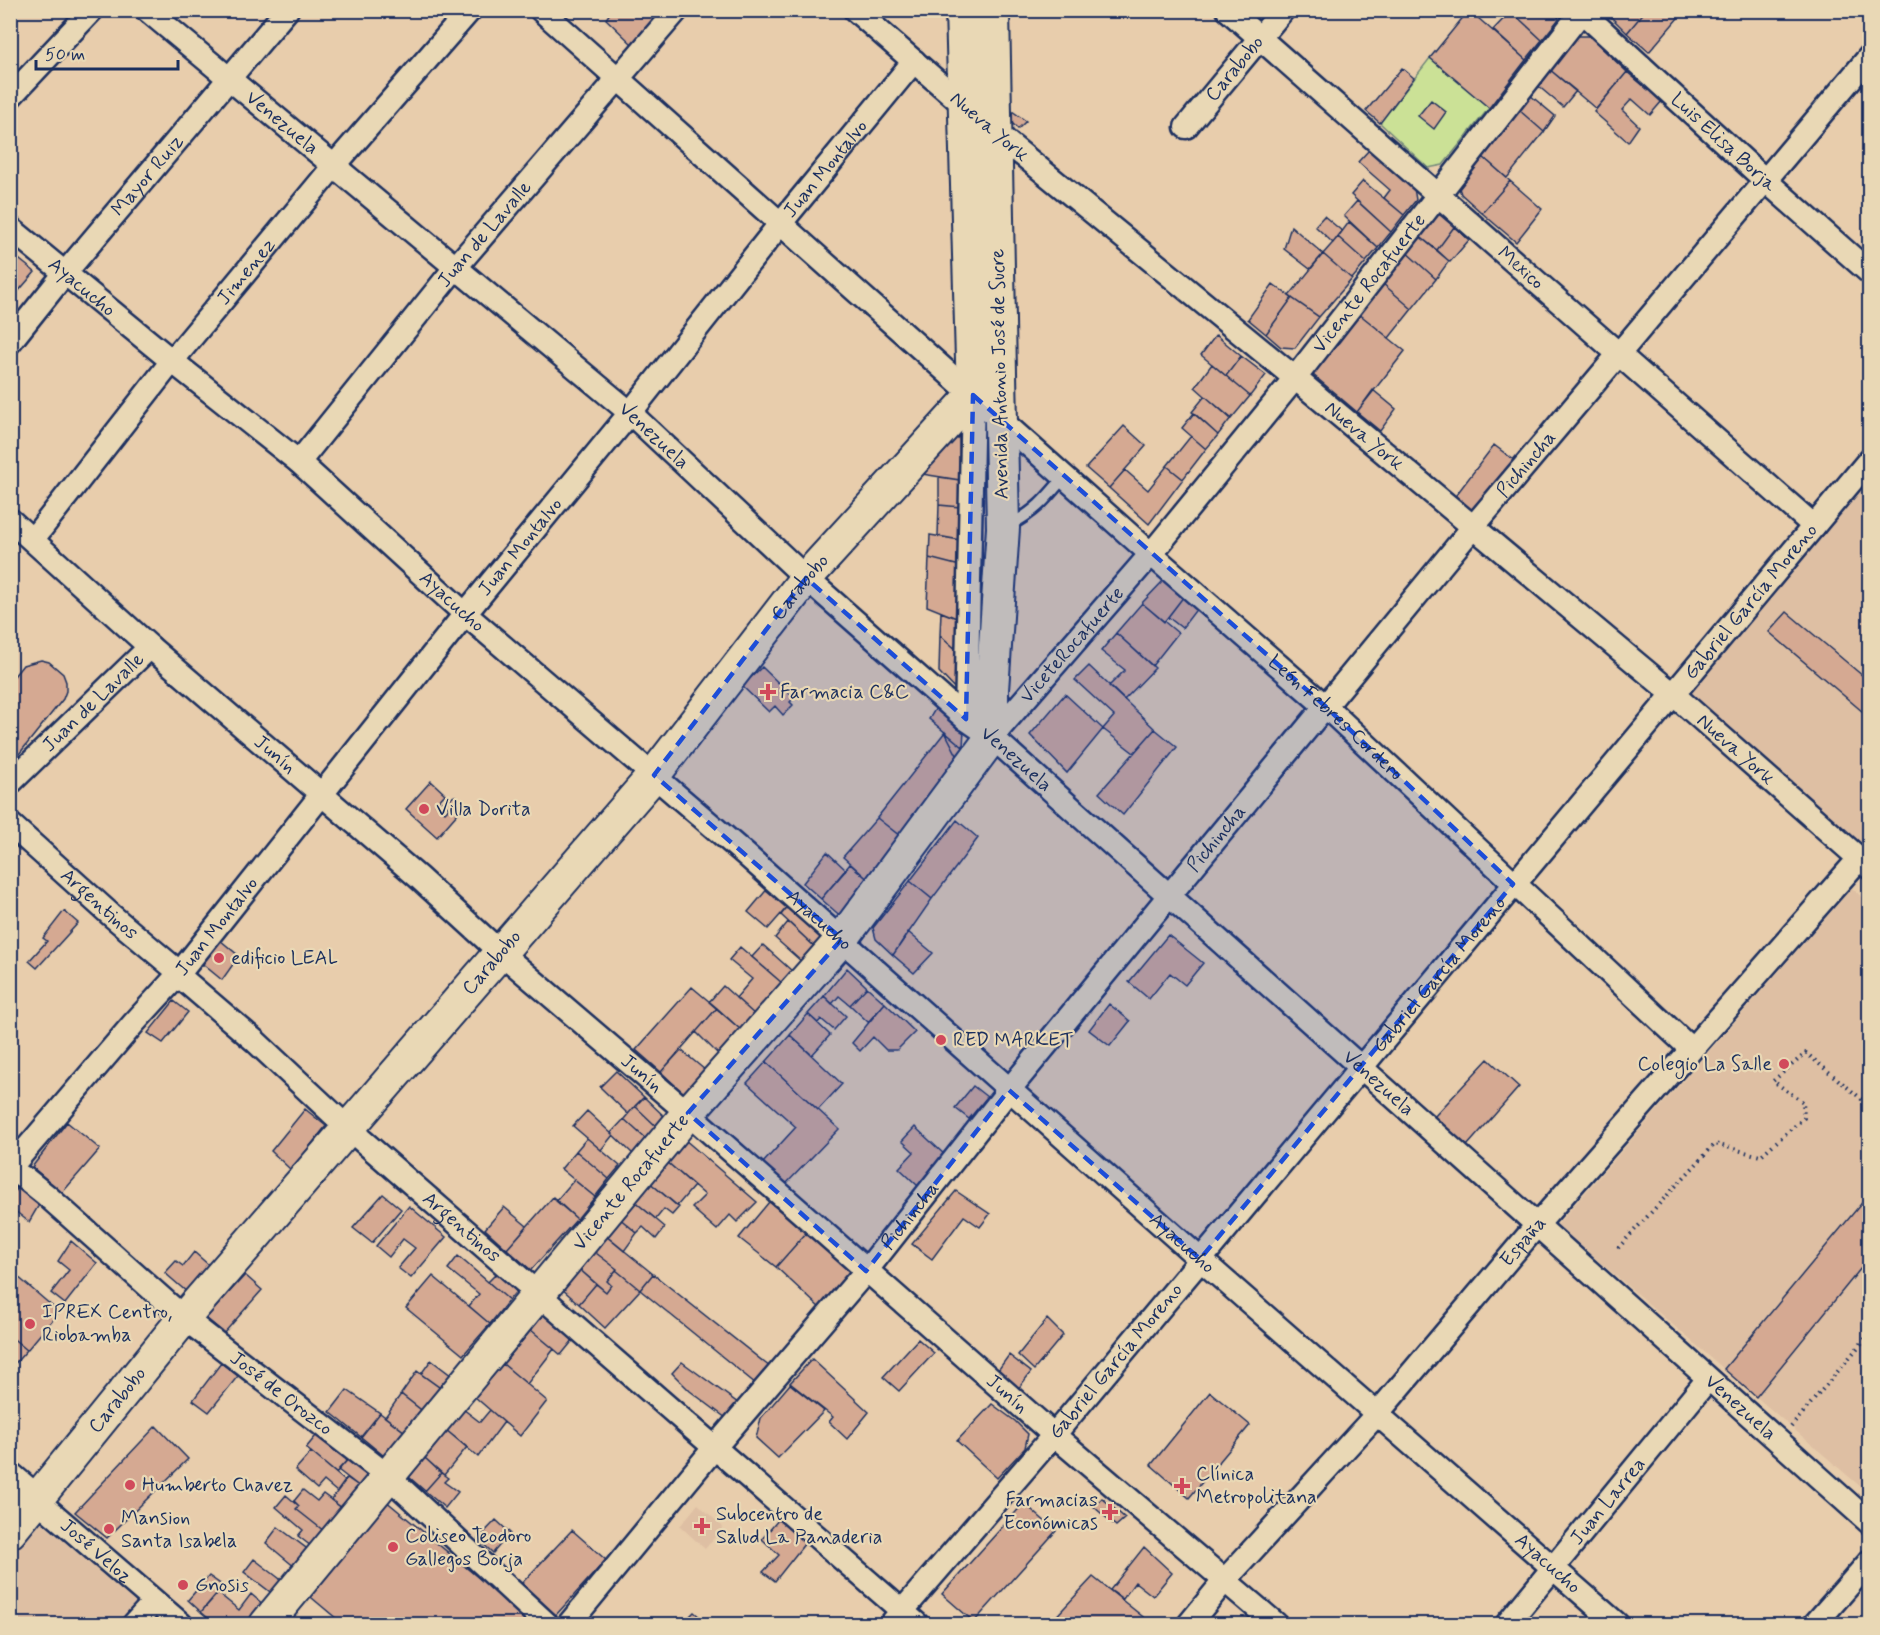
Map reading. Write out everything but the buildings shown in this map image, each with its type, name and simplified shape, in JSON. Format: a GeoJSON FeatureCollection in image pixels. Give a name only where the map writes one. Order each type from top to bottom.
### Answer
{"type":"FeatureCollection","features":[{"type":"Feature","properties":{"kind":"main road","name":"Avenida Antonio José de Sucre"},"geometry":{"type":"LineString","coordinates":[[962,10],[973,395]]}},
{"type":"Feature","properties":{"kind":"main road","name":"Avenida Antonio José de Sucre"},"geometry":{"type":"LineString","coordinates":[[992,737],[992,690],[1003,528],[993,10]]}},
{"type":"Feature","properties":{"kind":"main road","name":"Carabobo"},"geometry":{"type":"LineString","coordinates":[[10,1532],[184,1318],[654,775],[806,578],[973,395]]}},
{"type":"Feature","properties":{"kind":"main road","name":"Vicente Rocafuerte"},"geometry":{"type":"LineString","coordinates":[[266,1624],[688,1113],[842,939],[992,737]]}},
{"type":"Feature","properties":{"kind":"street"},"geometry":{"type":"LineString","coordinates":[[10,97],[92,10]]}},
{"type":"Feature","properties":{"kind":"street","name":"Venezuela"},"geometry":{"type":"LineString","coordinates":[[147,10],[630,413],[806,578],[966,719],[992,737],[1170,895],[1869,1523]]}},
{"type":"Feature","properties":{"kind":"street","name":"Mayor Ruiz"},"geometry":{"type":"LineString","coordinates":[[10,342],[65,273],[287,10]]}},
{"type":"Feature","properties":{"kind":"street","name":"Jimenez"},"geometry":{"type":"LineString","coordinates":[[33,539],[172,361],[333,167],[470,10]]}},
{"type":"Feature","properties":{"kind":"street","name":"León Febres Cordero"},"geometry":{"type":"LineString","coordinates":[[541,10],[1064,477],[1325,706],[1691,1049]]}},
{"type":"Feature","properties":{"kind":"street","name":"Juan de Lavalle"},"geometry":{"type":"LineString","coordinates":[[299,462],[455,268],[677,10]]}},
{"type":"Feature","properties":{"kind":"street","name":"Nueva York"},"geometry":{"type":"LineString","coordinates":[[855,10],[996,133],[1295,378],[1672,694],[1864,864]]}},
{"type":"Feature","properties":{"kind":"street","name":"Mexico"},"geometry":{"type":"LineString","coordinates":[[1228,10],[1814,526]]}},
{"type":"Feature","properties":{"kind":"street","name":"Carabobo"},"geometry":{"type":"LineString","coordinates":[[1186,127],[1283,10]]}},
{"type":"Feature","properties":{"kind":"street","name":"Luis Elisa Borja"},"geometry":{"type":"LineString","coordinates":[[1581,11],[1869,273]]}},
{"type":"Feature","properties":{"kind":"street","name":"Vicente Rocafuerte"},"geometry":{"type":"LineString","coordinates":[[1151,554],[1295,378],[1581,11]]}},
{"type":"Feature","properties":{"kind":"street","name":"Pichincha"},"geometry":{"type":"LineString","coordinates":[[569,1624],[715,1447],[866,1271],[1009,1090],[1473,527],[1869,56]]}},
{"type":"Feature","properties":{"kind":"street","name":"Juan Montalvo"},"geometry":{"type":"LineString","coordinates":[[10,1169],[134,1023],[178,975],[465,614],[914,61]]}},
{"type":"Feature","properties":{"kind":"street","name":"Ayacucho"},"geometry":{"type":"LineString","coordinates":[[10,228],[299,462],[465,614],[842,939],[1200,1259],[1617,1624]]}},
{"type":"Feature","properties":{"kind":"street","name":"Avenida Antonio José de Sucre"},"geometry":{"type":"LineString","coordinates":[[966,719],[973,395]]}},
{"type":"Feature","properties":{"kind":"street","name":"Gabriel García Moreno"},"geometry":{"type":"LineString","coordinates":[[903,1620],[1200,1259],[1869,459]]}},
{"type":"Feature","properties":{"kind":"street","name":"Junín"},"geometry":{"type":"LineString","coordinates":[[10,520],[150,647],[688,1113],[1054,1435],[1276,1624]]}},
{"type":"Feature","properties":{"kind":"street","name":"ViceteRocafuerte"},"geometry":{"type":"LineString","coordinates":[[992,737],[1151,554]]}},
{"type":"Feature","properties":{"kind":"street","name":"Juan de Lavalle"},"geometry":{"type":"LineString","coordinates":[[10,783],[150,647]]}},
{"type":"Feature","properties":{"kind":"street","name":"Argentinos"},"geometry":{"type":"LineString","coordinates":[[10,825],[174,968],[178,975],[255,1041],[349,1129],[715,1447],[903,1620]]}},
{"type":"Feature","properties":{"kind":"street","name":"España"},"geometry":{"type":"LineString","coordinates":[[1189,1624],[1225,1580],[1377,1414],[1537,1225],[1691,1049],[1864,864]]}},
{"type":"Feature","properties":{"kind":"street","name":"José de Orozco"},"geometry":{"type":"LineString","coordinates":[[10,1169],[46,1195],[184,1318],[388,1476],[547,1624]]}},
{"type":"Feature","properties":{"kind":"street","name":"Juan Larrea"},"geometry":{"type":"LineString","coordinates":[[1507,1624],[1708,1378]]}},
{"type":"Feature","properties":{"kind":"street","name":"José Veloz"},"geometry":{"type":"LineString","coordinates":[[10,1477],[181,1624]]}},
{"type":"Feature","properties":{"kind":"street"},"geometry":{"type":"LineString","coordinates":[[1815,1624],[1869,1561]]}},
{"type":"Feature","properties":{"kind":"street"},"geometry":{"type":"LineString","coordinates":[[134,1624],[154,1602]]}},
{"type":"Feature","properties":{"kind":"lane"},"geometry":{"type":"LineString","coordinates":[[1003,528],[1039,507],[1064,477]]}},
{"type":"Feature","properties":{"kind":"path"},"geometry":{"type":"LineString","coordinates":[[1618,1248],[1715,1144],[1760,1156],[1804,1118],[1803,1102],[1773,1082],[1806,1053],[1869,1106]]}},
{"type":"Feature","properties":{"kind":"path"},"geometry":{"type":"LineString","coordinates":[[1779,1442],[1869,1333]]}},
{"type":"Feature","properties":{"kind":"highlighted area"},"geometry":{"type":"Polygon","coordinates":[[[973,395],[1325,706],[1513,884],[1200,1259],[1009,1090],[866,1271],[688,1113],[842,939],[654,775],[806,578],[966,719],[973,395]]]}},
{"type":"Feature","properties":{"kind":"shaded area"},"geometry":{"type":"Polygon","coordinates":[[[1869,481],[1869,851],[1687,694],[1869,481]]]}},
{"type":"Feature","properties":{"kind":"shaded area","name":"Colegio La Salle"},"geometry":{"type":"Polygon","coordinates":[[[1852,888],[1869,904],[1869,1494],[1557,1225],[1852,888]]]}},
{"type":"Feature","properties":{"kind":"shaded area"},"geometry":{"type":"Polygon","coordinates":[[[11,1496],[160,1624],[11,1624],[11,1496]]]}},
{"type":"Feature","properties":{"kind":"shaded area","name":"Subcentro de Salud La Panaderia"},"geometry":{"type":"Polygon","coordinates":[[[698,1504],[723,1527],[705,1549],[680,1526],[698,1504]]]}},
{"type":"Feature","properties":{"kind":"green space"},"geometry":{"type":"Polygon","coordinates":[[[1430,58],[1489,108],[1443,165],[1428,168],[1380,123],[1430,58]]]}},
{"type":"Feature","properties":{"kind":"place","name":"Farmacia C&C"},"geometry":{"type":"Point","coordinates":[768,692]}},
{"type":"Feature","properties":{"kind":"place","name":"Villa Dorita"},"geometry":{"type":"Point","coordinates":[424,809]}},
{"type":"Feature","properties":{"kind":"place","name":"edificio LEAL"},"geometry":{"type":"Point","coordinates":[219,958]}},
{"type":"Feature","properties":{"kind":"place","name":"RED MARKET"},"geometry":{"type":"Point","coordinates":[941,1040]}},
{"type":"Feature","properties":{"kind":"place","name":"Colegio La Salle"},"geometry":{"type":"Point","coordinates":[1784,1064]}},
{"type":"Feature","properties":{"kind":"place","name":"IPREX Centro, Riobamba"},"geometry":{"type":"Point","coordinates":[30,1324]}},
{"type":"Feature","properties":{"kind":"place","name":"Humberto Chavez"},"geometry":{"type":"Point","coordinates":[130,1485]}},
{"type":"Feature","properties":{"kind":"place","name":"Clínica Metropolitana"},"geometry":{"type":"Point","coordinates":[1182,1486]}},
{"type":"Feature","properties":{"kind":"place","name":"Farmacias Económicas"},"geometry":{"type":"Point","coordinates":[1110,1512]}},
{"type":"Feature","properties":{"kind":"place","name":"Subcentro de Salud La Panaderia"},"geometry":{"type":"Point","coordinates":[702,1526]}},
{"type":"Feature","properties":{"kind":"place","name":"Mansion Santa Isabela"},"geometry":{"type":"Point","coordinates":[109,1529]}},
{"type":"Feature","properties":{"kind":"place","name":"Coliseo Teodoro Gallegos Borja"},"geometry":{"type":"Point","coordinates":[393,1547]}},
{"type":"Feature","properties":{"kind":"place","name":"Gnosis"},"geometry":{"type":"Point","coordinates":[183,1585]}}]}
